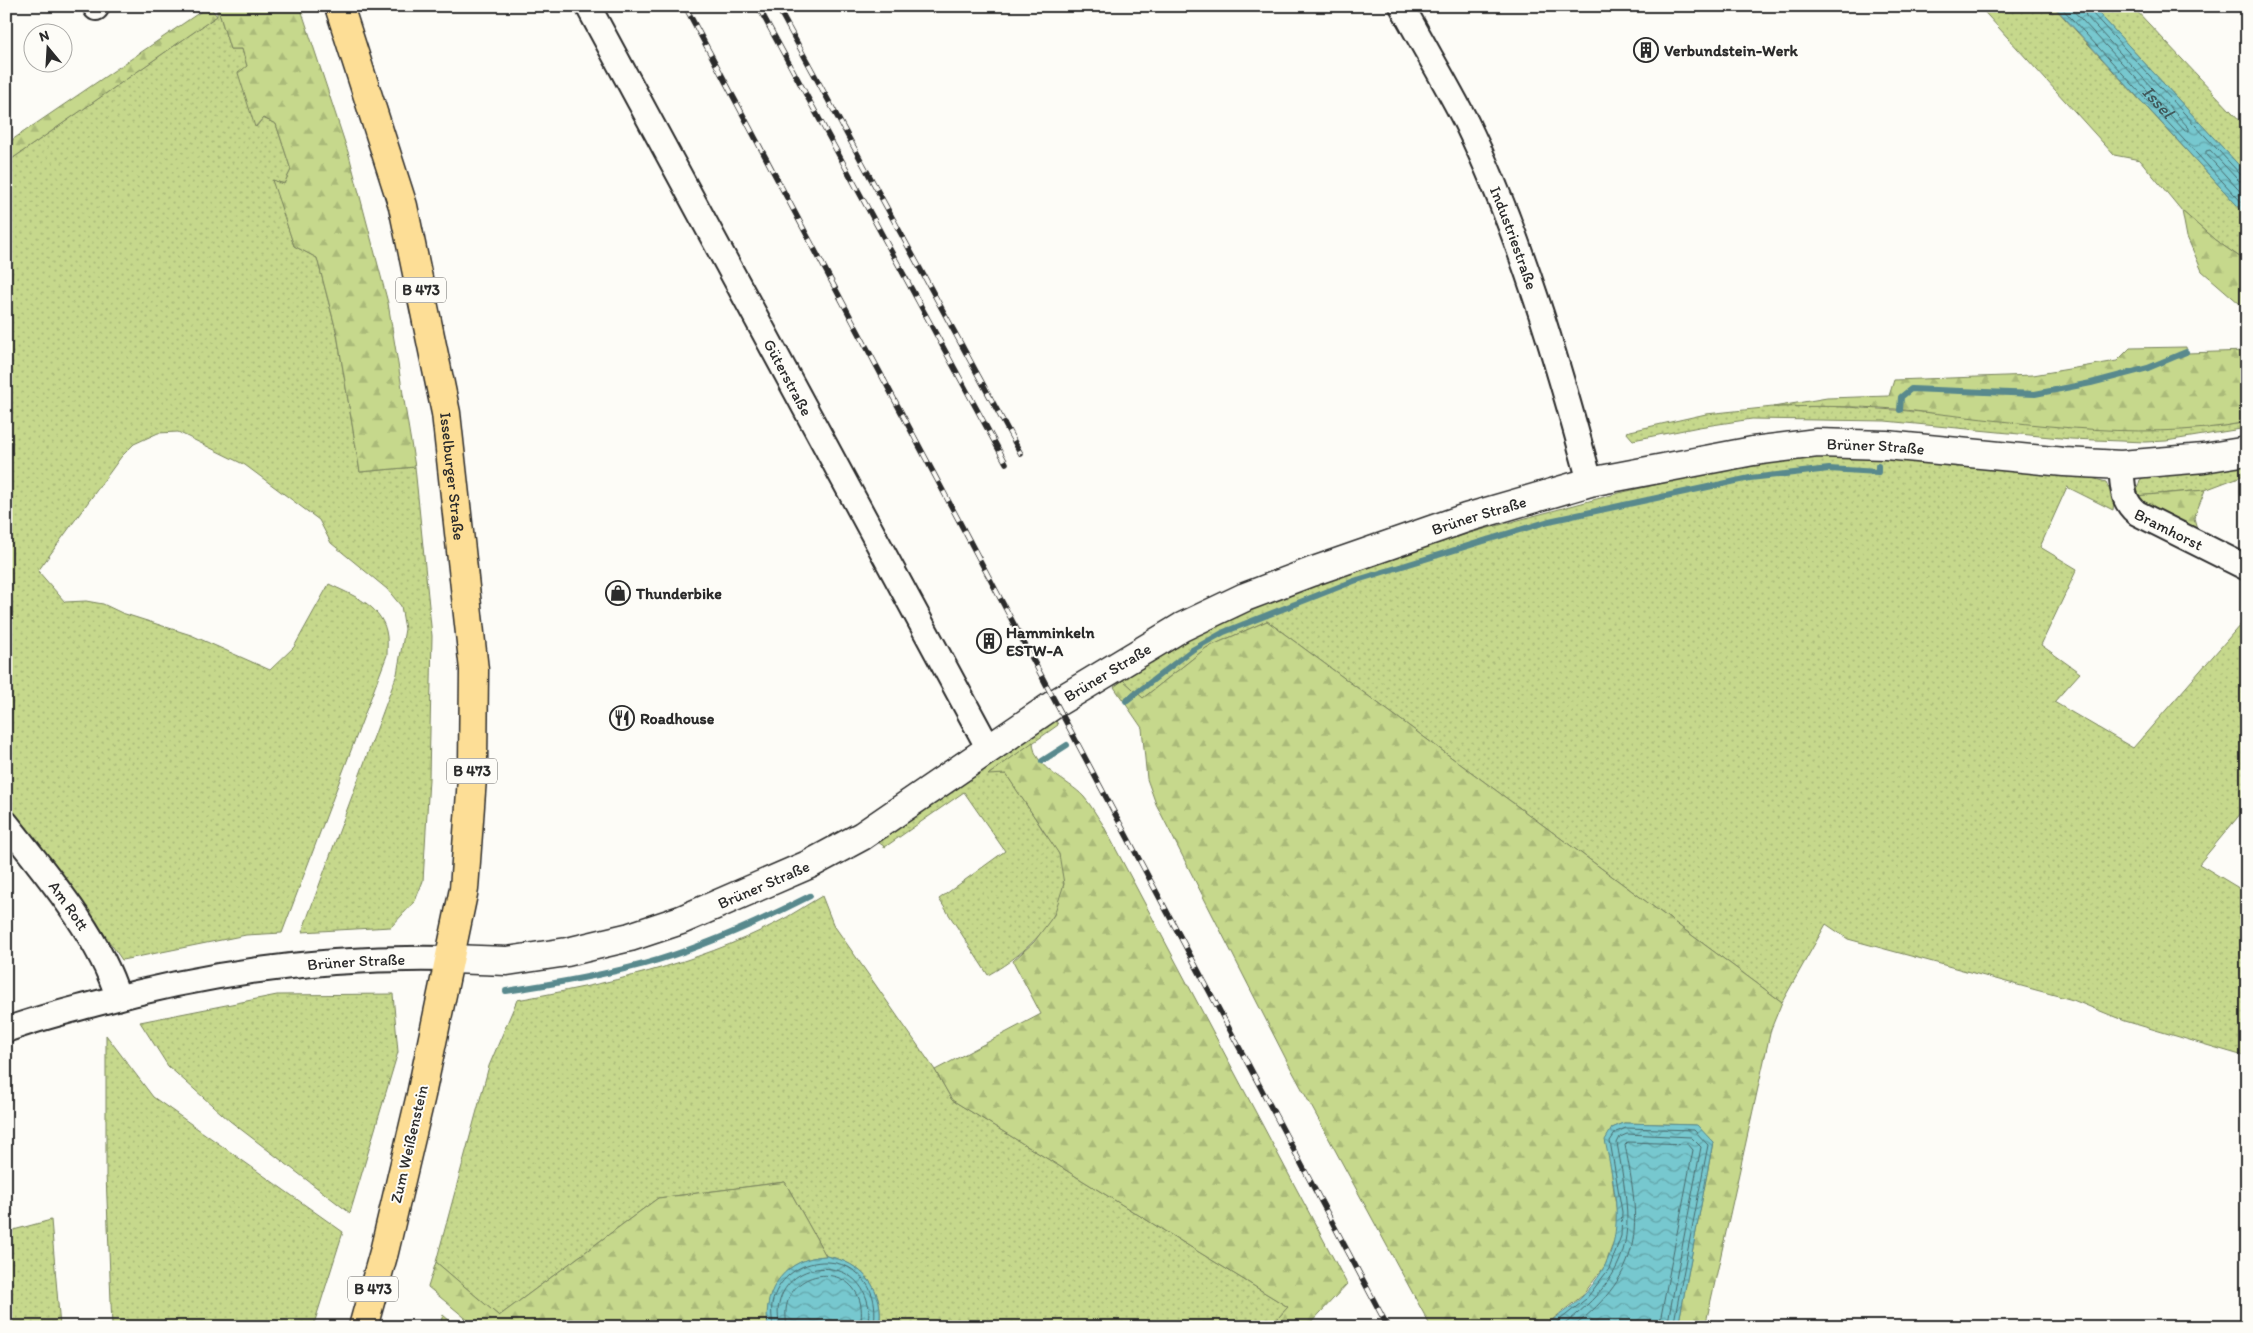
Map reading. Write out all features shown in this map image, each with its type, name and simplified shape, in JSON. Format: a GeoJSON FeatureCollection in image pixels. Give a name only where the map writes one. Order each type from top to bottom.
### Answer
{"type":"FeatureCollection","features":[{"type":"Feature","properties":{"kind":"main road","name":"Isselburger Straße"},"geometry":{"type":"LineString","coordinates":[[339,6],[403,206],[446,412],[466,582],[474,670],[473,764],[464,889],[450,959]]}},
{"type":"Feature","properties":{"kind":"main road","name":"Brüner Straße"},"geometry":{"type":"LineString","coordinates":[[450,959],[507,960],[567,952],[630,937],[681,920],[810,864],[862,836],[1056,704],[1174,632],[1245,597],[1466,518],[1590,482],[1753,451],[1817,444],[1886,445],[2064,462],[2121,465],[2204,458],[2247,450]]}},
{"type":"Feature","properties":{"kind":"main road","name":"Zum Weißenstein"},"geometry":{"type":"LineString","coordinates":[[362,1327],[386,1242],[450,959]]}},
{"type":"Feature","properties":{"kind":"street","name":"Güterstraße"},"geometry":{"type":"LineString","coordinates":[[588,6],[989,748]]}},
{"type":"Feature","properties":{"kind":"street","name":"Industriestraße"},"geometry":{"type":"LineString","coordinates":[[1402,6],[1466,122],[1512,233],[1560,374],[1590,482]]}},
{"type":"Feature","properties":{"kind":"street","name":"Bramhorst"},"geometry":{"type":"LineString","coordinates":[[2121,465],[2124,498],[2137,513],[2247,568]]}},
{"type":"Feature","properties":{"kind":"street","name":"Am Rott"},"geometry":{"type":"LineString","coordinates":[[6,823],[48,876],[105,960],[118,997]]}},
{"type":"Feature","properties":{"kind":"street","name":"Brüner Straße"},"geometry":{"type":"LineString","coordinates":[[6,1030],[29,1021],[118,997],[251,969],[397,958],[450,959]]}},
{"type":"Feature","properties":{"kind":"green space"},"geometry":{"type":"Polygon","coordinates":[[[209,6],[217,16],[6,163],[6,144],[209,6]]]}},
{"type":"Feature","properties":{"kind":"green space"},"geometry":{"type":"Polygon","coordinates":[[[217,6],[230,49],[242,49],[247,66],[256,127],[263,118],[276,124],[291,170],[284,184],[273,180],[294,246],[317,258],[337,334],[360,472],[415,467],[432,636],[429,779],[423,881],[415,901],[391,927],[302,932],[397,674],[405,629],[401,606],[387,589],[331,543],[319,520],[245,465],[178,432],[158,433],[134,444],[121,457],[38,571],[65,602],[86,601],[103,604],[122,613],[191,635],[270,670],[294,647],[329,584],[364,602],[378,614],[387,634],[387,655],[282,933],[246,935],[122,960],[68,882],[6,805],[6,163],[217,16],[217,6]]]}},
{"type":"Feature","properties":{"kind":"green space"},"geometry":{"type":"Polygon","coordinates":[[[217,6],[300,6],[349,155],[388,303],[415,467],[360,472],[337,334],[317,258],[294,246],[272,180],[284,184],[291,170],[276,124],[263,118],[255,127],[238,73],[247,66],[242,49],[230,49],[217,6]]]}},
{"type":"Feature","properties":{"kind":"green space"},"geometry":{"type":"Polygon","coordinates":[[[1979,6],[2053,6],[2247,216],[2247,262],[2215,240],[2182,211],[2140,160],[2114,155],[1979,6]]]}},
{"type":"Feature","properties":{"kind":"green space"},"geometry":{"type":"Polygon","coordinates":[[[2092,6],[2132,6],[2247,128],[2247,174],[2092,6]]]}},
{"type":"Feature","properties":{"kind":"green space"},"geometry":{"type":"Polygon","coordinates":[[[2182,211],[2215,240],[2247,262],[2247,310],[2202,271],[2187,237],[2182,211]]]}},
{"type":"Feature","properties":{"kind":"green space"},"geometry":{"type":"Polygon","coordinates":[[[2186,347],[2187,353],[2247,351],[2247,422],[2205,428],[2161,431],[2116,430],[2026,424],[1895,409],[1834,406],[1773,407],[1827,398],[1889,396],[1894,380],[2033,375],[2117,361],[2130,348],[2186,347]]]}},
{"type":"Feature","properties":{"kind":"green space"},"geometry":{"type":"Polygon","coordinates":[[[1824,406],[1929,412],[2113,428],[2194,429],[2247,422],[2247,428],[2166,441],[2145,442],[2071,439],[1885,421],[1752,419],[1633,440],[1626,432],[1706,414],[1773,407],[1824,406]]]}},
{"type":"Feature","properties":{"kind":"green space"},"geometry":{"type":"Polygon","coordinates":[[[1822,457],[1867,457],[2081,475],[2106,482],[2114,500],[2113,510],[2067,487],[2040,547],[2077,569],[2041,645],[2080,673],[2054,702],[2133,748],[2247,617],[2247,806],[2199,864],[2247,893],[2247,1057],[2125,1021],[2073,1000],[1848,939],[1826,924],[1782,1002],[1267,621],[1206,648],[1143,698],[1123,680],[1129,673],[1227,617],[1372,564],[1470,533],[1619,493],[1685,478],[1770,463],[1822,457]]]}},
{"type":"Feature","properties":{"kind":"green space"},"geometry":{"type":"Polygon","coordinates":[[[2247,463],[2247,474],[2205,490],[2135,496],[2140,480],[2149,474],[2247,463]]]}},
{"type":"Feature","properties":{"kind":"green space"},"geometry":{"type":"Polygon","coordinates":[[[2205,490],[2194,518],[2199,536],[2136,504],[2135,496],[2205,490]]]}},
{"type":"Feature","properties":{"kind":"green space"},"geometry":{"type":"Polygon","coordinates":[[[1267,621],[1782,1002],[1771,1029],[1705,1327],[1678,1327],[1713,1142],[1696,1125],[1624,1123],[1612,1128],[1612,1177],[1617,1213],[1616,1235],[1605,1266],[1582,1296],[1543,1327],[1431,1327],[1289,1065],[1156,804],[1147,779],[1142,728],[1114,687],[1123,680],[1143,698],[1206,648],[1267,621]]]}},
{"type":"Feature","properties":{"kind":"green space"},"geometry":{"type":"Polygon","coordinates":[[[1055,718],[1058,725],[989,774],[1006,774],[1056,849],[1064,874],[1062,892],[1056,910],[1034,941],[1003,966],[988,975],[939,899],[1005,851],[964,792],[885,847],[878,842],[1055,718]]]}},
{"type":"Feature","properties":{"kind":"green space"},"geometry":{"type":"Polygon","coordinates":[[[1033,742],[1039,760],[1045,767],[1084,797],[1102,823],[1347,1284],[1307,1327],[1270,1327],[1288,1307],[952,1100],[935,1070],[1041,1014],[1013,961],[1034,942],[1054,915],[1064,884],[1059,854],[1006,774],[988,775],[1033,742]]]}},
{"type":"Feature","properties":{"kind":"green space"},"geometry":{"type":"Polygon","coordinates":[[[822,896],[833,924],[935,1070],[952,1100],[1288,1307],[1270,1327],[879,1327],[879,1301],[869,1280],[850,1264],[826,1256],[785,1182],[658,1198],[499,1316],[436,1262],[489,1066],[517,1000],[616,980],[682,962],[745,938],[782,920],[822,896]]]}},
{"type":"Feature","properties":{"kind":"green space"},"geometry":{"type":"Polygon","coordinates":[[[393,994],[398,1052],[350,1213],[230,1121],[168,1066],[140,1022],[277,995],[393,994]]]}},
{"type":"Feature","properties":{"kind":"green space"},"geometry":{"type":"Polygon","coordinates":[[[106,1035],[153,1097],[343,1232],[313,1327],[112,1327],[106,1174],[106,1035]]]}},
{"type":"Feature","properties":{"kind":"green space"},"geometry":{"type":"Polygon","coordinates":[[[785,1182],[826,1256],[800,1262],[780,1278],[769,1300],[767,1313],[768,1327],[476,1327],[428,1287],[436,1262],[499,1316],[658,1198],[785,1182]]]}},
{"type":"Feature","properties":{"kind":"green space"},"geometry":{"type":"Polygon","coordinates":[[[51,1220],[60,1327],[6,1327],[6,1232],[51,1220]]]}},
{"type":"Feature","properties":{"kind":"green space"},"geometry":{"type":"Polygon","coordinates":[[[443,1315],[457,1327],[439,1327],[443,1315]]]}},
{"type":"Feature","properties":{"kind":"water","name":"Issel"},"geometry":{"type":"Polygon","coordinates":[[[2054,6],[2092,6],[2247,174],[2247,216],[2054,6]]]}},
{"type":"Feature","properties":{"kind":"water"},"geometry":{"type":"Polygon","coordinates":[[[1624,1123],[1697,1125],[1713,1142],[1678,1327],[1543,1327],[1583,1296],[1598,1277],[1608,1259],[1614,1240],[1616,1203],[1605,1140],[1612,1128],[1624,1123]]]}},
{"type":"Feature","properties":{"kind":"water"},"geometry":{"type":"Polygon","coordinates":[[[826,1256],[850,1264],[869,1280],[879,1301],[879,1327],[768,1327],[767,1313],[769,1300],[773,1288],[780,1278],[800,1262],[826,1256]]]}},
{"type":"Feature","properties":{"kind":"waterway"},"geometry":{"type":"LineString","coordinates":[[1900,410],[1901,397],[1911,389],[2035,394],[2091,383],[2148,368],[2186,352]]}},
{"type":"Feature","properties":{"kind":"waterway"},"geometry":{"type":"LineString","coordinates":[[1126,701],[1192,650],[1224,632],[1354,581],[1549,521],[1750,478],[1829,469],[1878,472],[1878,466]]}},
{"type":"Feature","properties":{"kind":"waterway"},"geometry":{"type":"LineString","coordinates":[[1042,761],[1067,745]]}},
{"type":"Feature","properties":{"kind":"waterway"},"geometry":{"type":"LineString","coordinates":[[506,991],[593,976],[666,958],[729,934],[810,896]]}},
{"type":"Feature","properties":{"kind":"railway"},"geometry":{"type":"LineString","coordinates":[[685,6],[1388,1327]]}},
{"type":"Feature","properties":{"kind":"railway"},"geometry":{"type":"LineString","coordinates":[[758,6],[1006,463]]}},
{"type":"Feature","properties":{"kind":"railway"},"geometry":{"type":"LineString","coordinates":[[777,6],[1021,454]]}},
{"type":"Feature","properties":{"kind":"place","name":"Verbundstein-Werk"},"geometry":{"type":"Point","coordinates":[1646,50]}},
{"type":"Feature","properties":{"kind":"place","name":"Thunderbike"},"geometry":{"type":"Point","coordinates":[618,593]}},
{"type":"Feature","properties":{"kind":"place","name":"Hamminkeln ESTW-A"},"geometry":{"type":"Point","coordinates":[989,641]}},
{"type":"Feature","properties":{"kind":"place","name":"Roadhouse"},"geometry":{"type":"Point","coordinates":[622,718]}}]}
